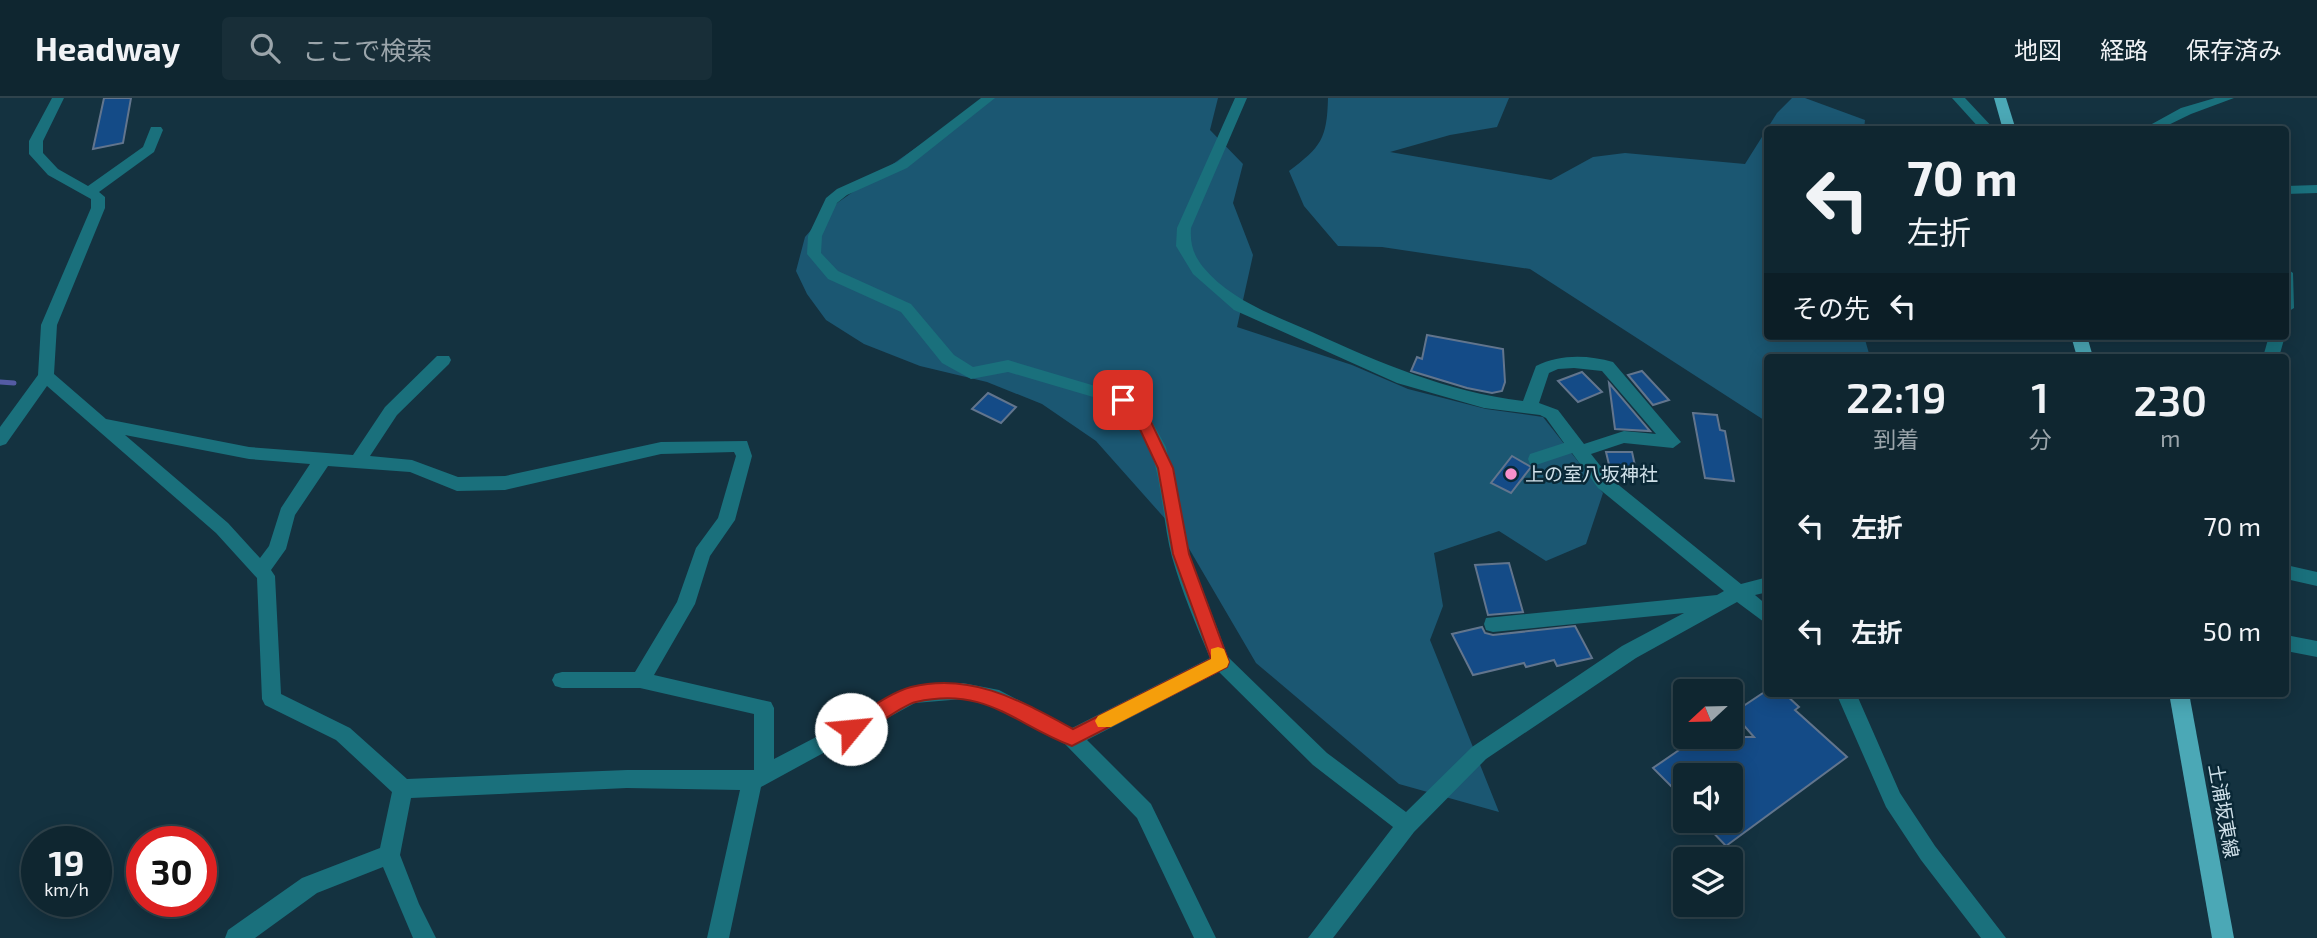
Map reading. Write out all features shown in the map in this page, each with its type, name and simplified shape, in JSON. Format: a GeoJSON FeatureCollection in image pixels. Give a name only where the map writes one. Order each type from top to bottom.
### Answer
{"type":"FeatureCollection","features":[{"type":"Feature","properties":{"kind":"main road"},"geometry":{"type":"LineString","coordinates":[[2000,98],[2009,126]]}},
{"type":"Feature","properties":{"kind":"main road","name":"土浦坂東線"},"geometry":{"type":"LineString","coordinates":[[2180,697],[2223,938]]}},
{"type":"Feature","properties":{"kind":"street"},"geometry":{"type":"LineString","coordinates":[[0,440],[46,376],[49,325],[98,208],[98,197],[53,172],[36,154],[36,141],[58,98]]}},
{"type":"Feature","properties":{"kind":"street"},"geometry":{"type":"LineString","coordinates":[[989,98],[902,165],[842,192],[831,201],[815,236],[814,254],[833,275],[906,308],[948,359],[971,373],[1008,366],[1136,407],[1165,468],[1181,554],[1221,662],[1320,759],[1407,824]]}},
{"type":"Feature","properties":{"kind":"street"},"geometry":{"type":"LineString","coordinates":[[1241,98],[1184,228],[1183,246],[1198,271],[1239,306],[1404,379],[1484,402],[1530,407],[1552,414],[1604,483],[1729,597],[1764,615]]}},
{"type":"Feature","properties":{"kind":"street"},"geometry":{"type":"LineString","coordinates":[[1958,98],[1985,126]]}},
{"type":"Feature","properties":{"kind":"street"},"geometry":{"type":"LineString","coordinates":[[2155,126],[2186,111],[2228,98]]}},
{"type":"Feature","properties":{"kind":"street"},"geometry":{"type":"LineString","coordinates":[[89,192],[149,149],[156,130]]}},
{"type":"Feature","properties":{"kind":"street"},"geometry":{"type":"LineString","coordinates":[[2289,190],[2317,189]]}},
{"type":"Feature","properties":{"kind":"street"},"geometry":{"type":"LineString","coordinates":[[358,461],[391,411],[443,360]]}},
{"type":"Feature","properties":{"kind":"street"},"geometry":{"type":"LineString","coordinates":[[1530,407],[1542,370],[1551,364],[1559,362],[1607,366],[1673,442],[1624,438],[1536,459]]}},
{"type":"Feature","properties":{"kind":"street"},"geometry":{"type":"LineString","coordinates":[[46,376],[222,528],[266,576],[272,699],[343,734],[403,789],[627,779],[758,777],[912,695],[963,691],[999,699],[1072,738],[1144,811],[1205,938]]}},
{"type":"Feature","properties":{"kind":"street"},"geometry":{"type":"LineString","coordinates":[[99,423],[249,453],[412,466],[457,484],[505,483],[661,448],[741,445],[744,456],[726,520],[702,553],[685,604],[640,680]]}},
{"type":"Feature","properties":{"kind":"street"},"geometry":{"type":"LineString","coordinates":[[261,570],[277,549],[287,513],[323,458]]}},
{"type":"Feature","properties":{"kind":"street"},"geometry":{"type":"LineString","coordinates":[[2289,573],[2317,579]]}},
{"type":"Feature","properties":{"kind":"street"},"geometry":{"type":"LineString","coordinates":[[1319,938],[1407,824],[1479,753],[1629,652],[1729,597],[1764,585]]}},
{"type":"Feature","properties":{"kind":"street"},"geometry":{"type":"LineString","coordinates":[[1493,624],[1729,597]]}},
{"type":"Feature","properties":{"kind":"street"},"geometry":{"type":"LineString","coordinates":[[2289,644],[2317,649]]}},
{"type":"Feature","properties":{"kind":"street"},"geometry":{"type":"LineString","coordinates":[[1072,738],[1221,662]]}},
{"type":"Feature","properties":{"kind":"street"},"geometry":{"type":"LineString","coordinates":[[562,680],[640,680],[764,708],[758,777],[718,938]]}},
{"type":"Feature","properties":{"kind":"street"},"geometry":{"type":"LineString","coordinates":[[1848,697],[1893,800],[1928,853],[1995,938]]}},
{"type":"Feature","properties":{"kind":"street"},"geometry":{"type":"LineString","coordinates":[[403,789],[389,855],[410,911],[425,938]]}},
{"type":"Feature","properties":{"kind":"street"},"geometry":{"type":"LineString","coordinates":[[236,938],[310,885],[389,855]]}},
{"type":"Feature","properties":{"kind":"shaded area"},"geometry":{"type":"Polygon","coordinates":[[[987,98],[1218,98],[1210,130],[1243,164],[1233,203],[1253,255],[1237,327],[1352,365],[1408,389],[1486,409],[1543,417],[1603,493],[1586,544],[1546,561],[1499,531],[1434,553],[1443,606],[1430,640],[1499,812],[1399,784],[1256,663],[1184,540],[1096,441],[1042,404],[987,382],[920,366],[864,344],[826,320],[807,294],[796,271],[805,237],[830,208],[987,98]]]}},
{"type":"Feature","properties":{"kind":"shaded area"},"geometry":{"type":"Polygon","coordinates":[[[1328,98],[1509,98],[1497,127],[1450,135],[1390,152],[1551,180],[1593,157],[1625,153],[1745,164],[1764,134],[1764,340],[1865,340],[1869,354],[1764,354],[1764,420],[1530,269],[1382,247],[1338,246],[1304,206],[1289,171],[1315,148],[1324,133],[1328,98]]]}},
{"type":"Feature","properties":{"kind":"shaded area"},"geometry":{"type":"Polygon","coordinates":[[[1792,98],[1805,98],[1865,120],[1864,126],[1769,126],[1792,98]]]}},
{"type":"Feature","properties":{"kind":"building"},"geometry":{"type":"Polygon","coordinates":[[[104,98],[131,98],[123,143],[93,149],[104,98]]]}},
{"type":"Feature","properties":{"kind":"building"},"geometry":{"type":"Polygon","coordinates":[[[1427,335],[1503,349],[1505,382],[1502,391],[1492,393],[1467,388],[1411,371],[1417,357],[1422,359],[1427,335]]]}},
{"type":"Feature","properties":{"kind":"building"},"geometry":{"type":"Polygon","coordinates":[[[1642,371],[1669,400],[1653,405],[1628,375],[1642,371]]]}},
{"type":"Feature","properties":{"kind":"building"},"geometry":{"type":"Polygon","coordinates":[[[1582,372],[1602,392],[1578,402],[1558,381],[1582,372]]]}},
{"type":"Feature","properties":{"kind":"building"},"geometry":{"type":"Polygon","coordinates":[[[1609,383],[1650,431],[1615,429],[1609,383]]]}},
{"type":"Feature","properties":{"kind":"building"},"geometry":{"type":"Polygon","coordinates":[[[988,393],[1016,407],[1001,423],[972,409],[988,393]]]}},
{"type":"Feature","properties":{"kind":"building"},"geometry":{"type":"Polygon","coordinates":[[[1693,413],[1717,415],[1720,430],[1725,431],[1734,481],[1705,478],[1693,413]]]}},
{"type":"Feature","properties":{"kind":"building"},"geometry":{"type":"Polygon","coordinates":[[[1606,452],[1632,452],[1637,475],[1611,473],[1606,452]]]}},
{"type":"Feature","properties":{"kind":"building","name":"上の室八坂神社"},"geometry":{"type":"Polygon","coordinates":[[[1512,456],[1531,467],[1511,493],[1491,483],[1512,456]]]}},
{"type":"Feature","properties":{"kind":"building"},"geometry":{"type":"Polygon","coordinates":[[[1509,563],[1523,612],[1488,615],[1475,565],[1509,563]]]}},
{"type":"Feature","properties":{"kind":"building"},"geometry":{"type":"Polygon","coordinates":[[[1575,626],[1592,658],[1557,666],[1554,660],[1526,667],[1524,663],[1473,675],[1452,634],[1482,627],[1485,633],[1493,635],[1575,626]]]}},
{"type":"Feature","properties":{"kind":"building"},"geometry":{"type":"Polygon","coordinates":[[[1763,693],[1764,697],[1788,697],[1799,707],[1795,710],[1847,757],[1726,846],[1714,833],[1743,833],[1743,763],[1673,763],[1673,788],[1653,768],[1681,749],[1743,749],[1743,737],[1754,737],[1743,724],[1743,706],[1763,693]]]}},
{"type":"Feature","properties":{"kind":"waterway"},"geometry":{"type":"LineString","coordinates":[[0,382],[14,383]]}},
{"type":"Feature","properties":{"kind":"slow traffic"},"geometry":{"type":"LineString","coordinates":[[1104,721],[1221,662],[1218,655]]}},
{"type":"Feature","properties":{"kind":"place","name":"上の室八坂神社"},"geometry":{"type":"Point","coordinates":[1511,474]}},
{"type":"Feature","properties":{"kind":"route"},"geometry":{"type":"LineString","coordinates":[[851,729],[912,695],[963,691],[999,699],[1072,738],[1221,662],[1181,554],[1165,468],[1145,421],[1136,407],[1123,400]]}}]}
